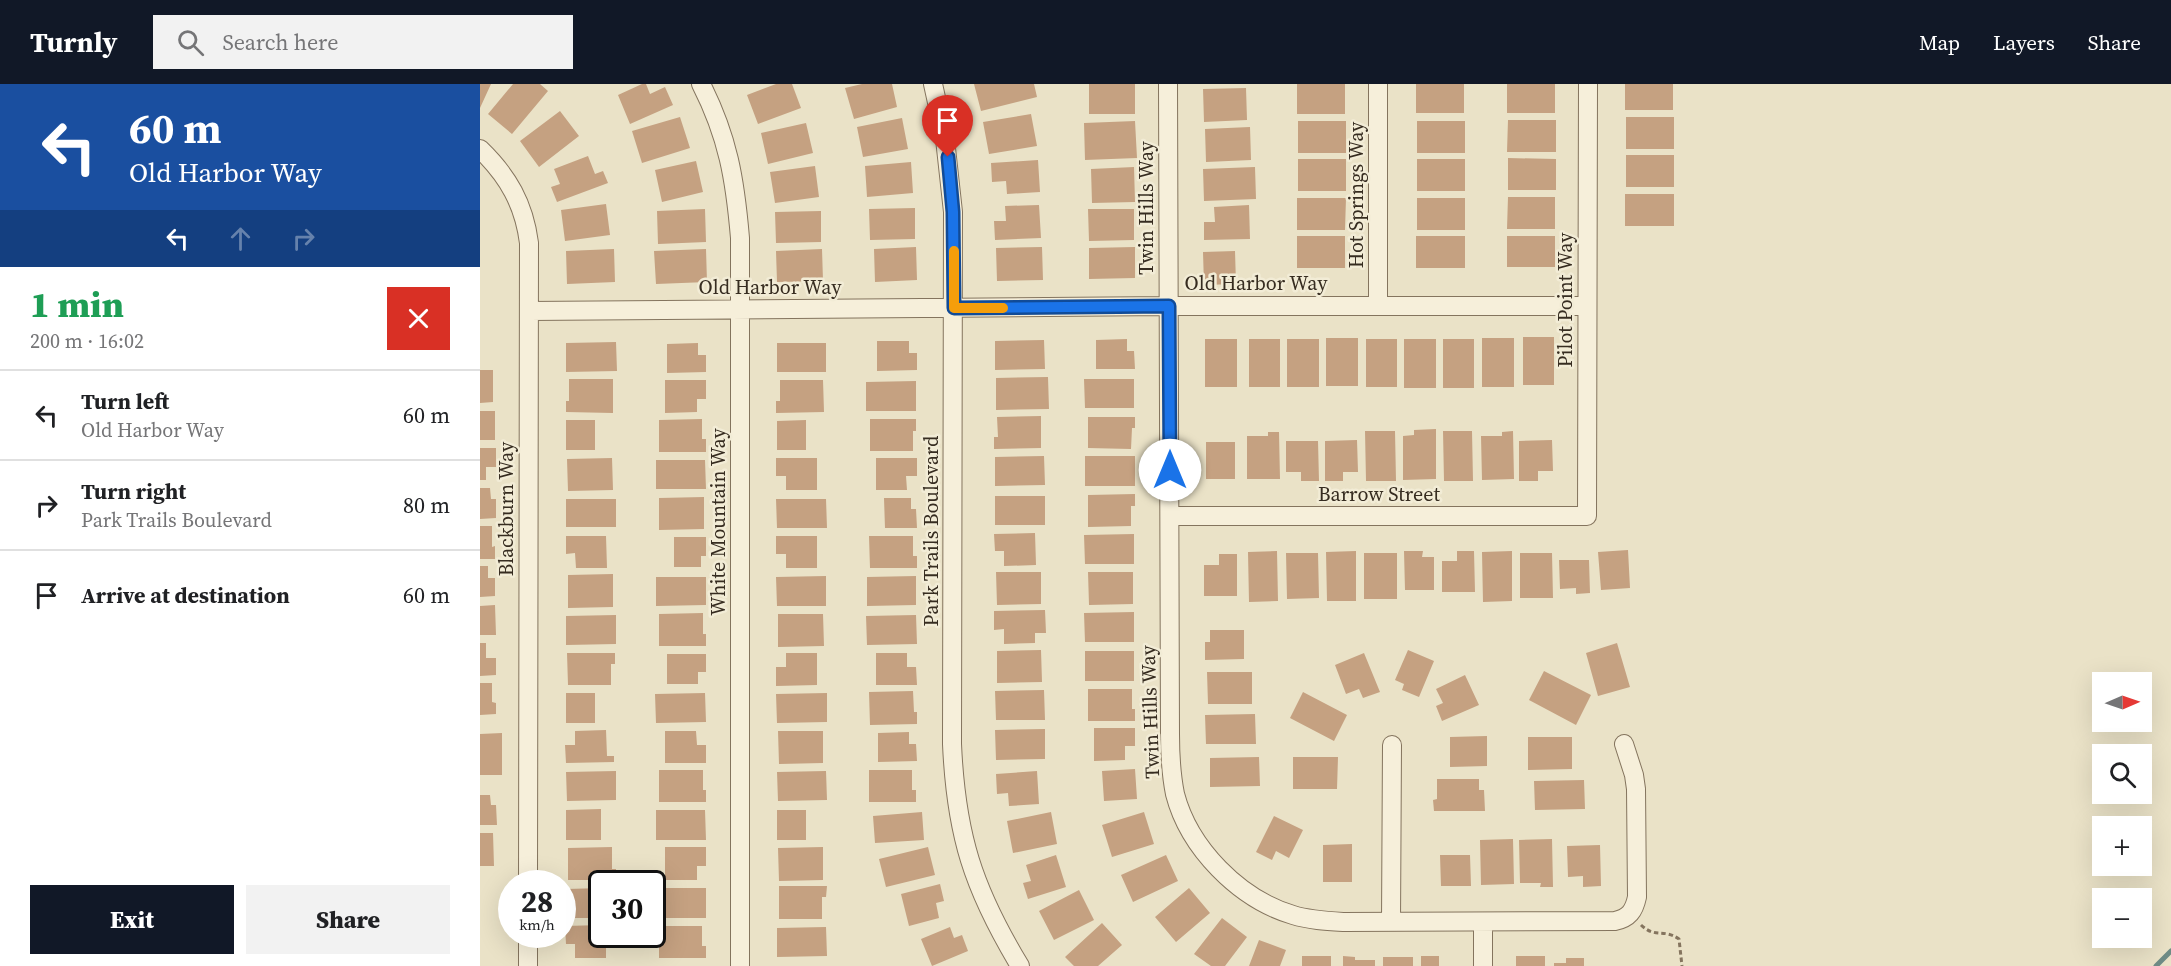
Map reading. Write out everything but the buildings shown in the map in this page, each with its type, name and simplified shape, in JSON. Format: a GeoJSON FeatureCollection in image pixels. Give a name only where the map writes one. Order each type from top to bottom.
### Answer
{"type":"FeatureCollection","features":[{"type":"Feature","properties":{"kind":"street","name":"White Mountain Way"},"geometry":{"type":"LineString","coordinates":[[701,84],[719,122],[732,169],[740,238],[740,966]]}},
{"type":"Feature","properties":{"kind":"street","name":"Park Trails Boulevard"},"geometry":{"type":"LineString","coordinates":[[933,84],[951,175],[954,308],[952,744],[955,794],[964,841],[976,880],[986,905],[1020,966]]}},
{"type":"Feature","properties":{"kind":"street","name":"Twin Hills Way"},"geometry":{"type":"LineString","coordinates":[[1168,84],[1170,755],[1176,796],[1193,835],[1216,866],[1229,878],[1260,900],[1292,915],[1325,921],[1391,922],[1615,921],[1630,915]]}},
{"type":"Feature","properties":{"kind":"street","name":"Hot Springs Way"},"geometry":{"type":"LineString","coordinates":[[1378,84],[1378,305]]}},
{"type":"Feature","properties":{"kind":"street","name":"Pilot Point Way"},"geometry":{"type":"LineString","coordinates":[[1587,516],[1588,84]]}},
{"type":"Feature","properties":{"kind":"street","name":"Blackburn Way"},"geometry":{"type":"LineString","coordinates":[[480,149],[504,175],[521,207],[529,243],[528,870]]}},
{"type":"Feature","properties":{"kind":"street","name":"Old Harbor Way"},"geometry":{"type":"LineString","coordinates":[[529,311],[1378,305],[1587,306]]}},
{"type":"Feature","properties":{"kind":"street","name":"Barrow Street"},"geometry":{"type":"LineString","coordinates":[[1170,516],[1587,516]]}},
{"type":"Feature","properties":{"kind":"street"},"geometry":{"type":"LineString","coordinates":[[1624,744],[1636,789],[1637,897],[1630,915]]}},
{"type":"Feature","properties":{"kind":"street"},"geometry":{"type":"LineString","coordinates":[[1391,922],[1392,745]]}},
{"type":"Feature","properties":{"kind":"street"},"geometry":{"type":"LineString","coordinates":[[1483,922],[1483,966]]}},
{"type":"Feature","properties":{"kind":"street"},"geometry":{"type":"LineString","coordinates":[[528,948],[528,966]]}},
{"type":"Feature","properties":{"kind":"path"},"geometry":{"type":"LineString","coordinates":[[1630,915],[1650,933],[1671,934],[1679,939],[1682,966]]}},
{"type":"Feature","properties":{"kind":"waterway"},"geometry":{"type":"LineString","coordinates":[[2156,966],[2171,951]]}},
{"type":"Feature","properties":{"kind":"slow traffic"},"geometry":{"type":"LineString","coordinates":[[954,251],[954,308],[1003,308]]}},
{"type":"Feature","properties":{"kind":"route"},"geometry":{"type":"LineString","coordinates":[[948,157],[953,212],[954,308],[1169,306],[1170,470]]}}]}
